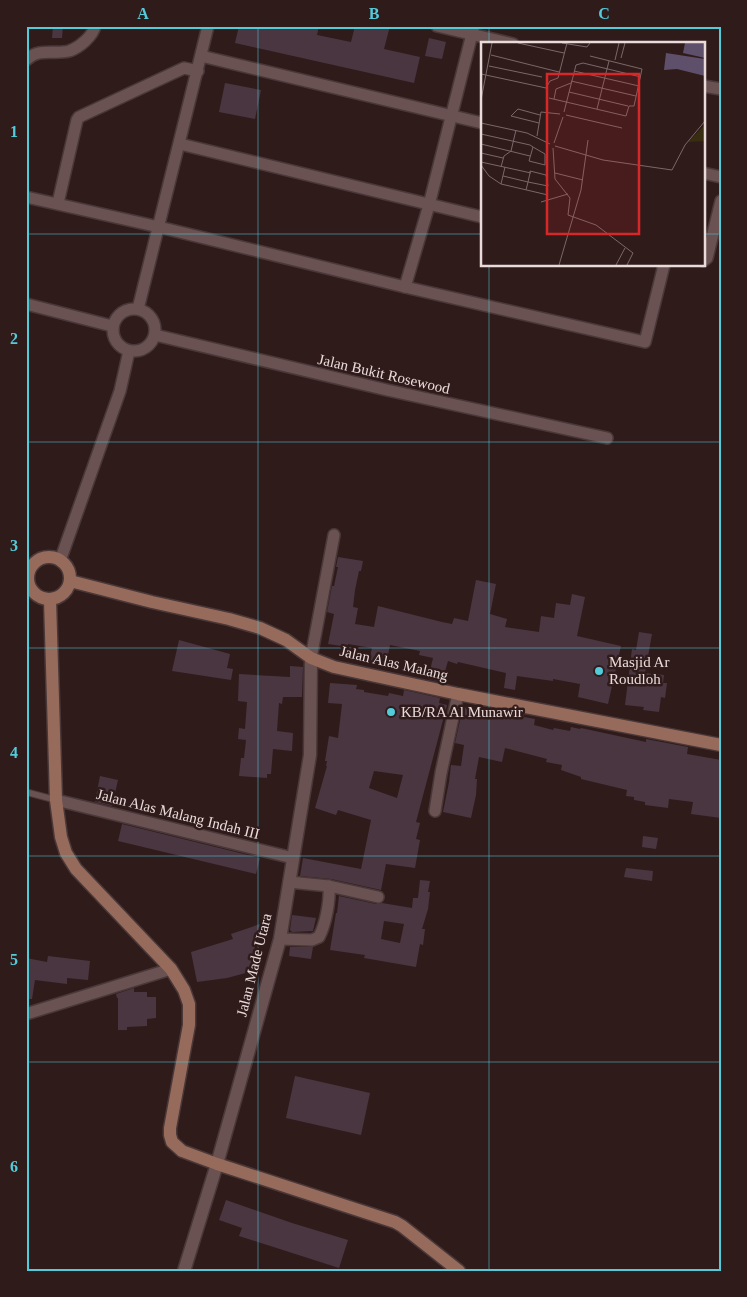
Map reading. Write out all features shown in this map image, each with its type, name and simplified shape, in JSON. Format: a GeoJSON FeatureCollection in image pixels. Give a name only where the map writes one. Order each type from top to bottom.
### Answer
{"type":"FeatureCollection","features":[{"type":"Feature","properties":{"kind":"main road"},"geometry":{"type":"LineString","coordinates":[[49,558],[60,561],[68,569],[70,581],[64,594],[50,600],[39,597],[31,590],[28,580],[28,568],[38,560],[49,558]]}},
{"type":"Feature","properties":{"kind":"main road","name":"Jalan Alas Malang"},"geometry":{"type":"LineString","coordinates":[[70,581],[260,628],[286,640],[311,658],[334,667],[458,694],[721,745]]}},
{"type":"Feature","properties":{"kind":"main road"},"geometry":{"type":"LineString","coordinates":[[50,600],[56,800],[61,837],[66,853],[76,869],[172,969],[184,990],[189,1004],[190,1016],[170,1135],[172,1142],[182,1151],[216,1164],[395,1222],[459,1271]]}},
{"type":"Feature","properties":{"kind":"street"},"geometry":{"type":"LineString","coordinates":[[26,60],[44,51],[70,50],[85,41],[94,31],[95,26]]}},
{"type":"Feature","properties":{"kind":"street"},"geometry":{"type":"LineString","coordinates":[[138,309],[208,26]]}},
{"type":"Feature","properties":{"kind":"street"},"geometry":{"type":"LineString","coordinates":[[437,26],[473,30],[507,42]]}},
{"type":"Feature","properties":{"kind":"street"},"geometry":{"type":"LineString","coordinates":[[405,287],[429,205],[473,30]]}},
{"type":"Feature","properties":{"kind":"street"},"geometry":{"type":"LineString","coordinates":[[202,56],[481,122]]}},
{"type":"Feature","properties":{"kind":"street"},"geometry":{"type":"LineString","coordinates":[[58,203],[79,117],[184,68],[198,70]]}},
{"type":"Feature","properties":{"kind":"street"},"geometry":{"type":"LineString","coordinates":[[704,86],[721,90]]}},
{"type":"Feature","properties":{"kind":"street"},"geometry":{"type":"LineString","coordinates":[[180,144],[481,217]]}},
{"type":"Feature","properties":{"kind":"street"},"geometry":{"type":"LineString","coordinates":[[704,173],[721,177]]}},
{"type":"Feature","properties":{"kind":"street"},"geometry":{"type":"LineString","coordinates":[[26,197],[645,342],[664,266]]}},
{"type":"Feature","properties":{"kind":"street"},"geometry":{"type":"LineString","coordinates":[[704,260],[707,258],[721,201]]}},
{"type":"Feature","properties":{"kind":"street"},"geometry":{"type":"LineString","coordinates":[[26,304],[112,326]]}},
{"type":"Feature","properties":{"kind":"street"},"geometry":{"type":"LineString","coordinates":[[129,309],[138,309],[150,316],[155,329],[155,336],[151,344],[145,349],[129,352],[121,348],[116,342],[112,335],[112,326],[122,313],[129,309]]}},
{"type":"Feature","properties":{"kind":"street","name":"Jalan Bukit Rosewood"},"geometry":{"type":"LineString","coordinates":[[155,336],[387,390],[607,438]]}},
{"type":"Feature","properties":{"kind":"street"},"geometry":{"type":"LineString","coordinates":[[60,561],[120,391],[129,352]]}},
{"type":"Feature","properties":{"kind":"street"},"geometry":{"type":"LineString","coordinates":[[311,658],[334,535]]}},
{"type":"Feature","properties":{"kind":"street","name":"Jalan Made Utara"},"geometry":{"type":"LineString","coordinates":[[184,1271],[280,939],[310,755],[311,658]]}},
{"type":"Feature","properties":{"kind":"street"},"geometry":{"type":"LineString","coordinates":[[435,811],[458,694]]}},
{"type":"Feature","properties":{"kind":"street","name":"Jalan Alas Malang Indah III"},"geometry":{"type":"LineString","coordinates":[[56,800],[293,858]]}},
{"type":"Feature","properties":{"kind":"street"},"geometry":{"type":"LineString","coordinates":[[289,882],[329,886],[378,897]]}},
{"type":"Feature","properties":{"kind":"street"},"geometry":{"type":"LineString","coordinates":[[280,939],[312,940],[319,937],[329,898],[329,886]]}},
{"type":"Feature","properties":{"kind":"street"},"geometry":{"type":"LineString","coordinates":[[26,1014],[172,969]]}},
{"type":"Feature","properties":{"kind":"lane"},"geometry":{"type":"LineString","coordinates":[[26,792],[56,800]]}},
{"type":"Feature","properties":{"kind":"building"},"geometry":{"type":"Polygon","coordinates":[[[53,26],[63,26],[62,38],[52,38],[53,26]]]}},
{"type":"Feature","properties":{"kind":"building"},"geometry":{"type":"Polygon","coordinates":[[[239,26],[319,26],[317,35],[351,42],[355,26],[390,26],[384,49],[420,57],[414,83],[235,43],[239,26]]]}},
{"type":"Feature","properties":{"kind":"building"},"geometry":{"type":"Polygon","coordinates":[[[429,38],[446,42],[442,59],[425,56],[429,38]]]}},
{"type":"Feature","properties":{"kind":"building"},"geometry":{"type":"Polygon","coordinates":[[[225,83],[261,90],[255,119],[219,112],[225,83]]]}},
{"type":"Feature","properties":{"kind":"building"},"geometry":{"type":"Polygon","coordinates":[[[338,557],[363,561],[355,590],[353,607],[358,608],[355,624],[374,627],[378,606],[452,624],[454,618],[468,621],[476,580],[496,584],[490,614],[507,619],[505,627],[539,632],[541,616],[554,618],[556,603],[570,605],[572,594],[585,597],[577,636],[621,646],[608,704],[578,697],[580,684],[553,679],[553,681],[517,676],[515,690],[504,688],[506,673],[448,661],[442,682],[428,679],[433,658],[419,655],[420,651],[390,645],[386,665],[369,661],[372,648],[348,644],[348,647],[328,644],[334,614],[327,612],[338,567],[336,567],[338,557]]]}},
{"type":"Feature","properties":{"kind":"building"},"geometry":{"type":"Polygon","coordinates":[[[639,632],[652,634],[645,673],[664,675],[663,683],[667,683],[665,698],[661,697],[659,712],[643,710],[644,707],[625,705],[632,649],[636,650],[639,632]]]}},
{"type":"Feature","properties":{"kind":"building"},"geometry":{"type":"Polygon","coordinates":[[[179,640],[230,654],[227,668],[233,669],[231,680],[172,671],[179,640]]]}},
{"type":"Feature","properties":{"kind":"building"},"geometry":{"type":"Polygon","coordinates":[[[290,666],[303,667],[302,697],[283,697],[282,704],[279,703],[277,731],[293,733],[292,751],[273,749],[271,774],[267,774],[267,778],[239,776],[246,740],[238,739],[239,728],[245,729],[247,702],[238,701],[239,674],[290,677],[290,666]]]}},
{"type":"Feature","properties":{"kind":"building"},"geometry":{"type":"Polygon","coordinates":[[[330,683],[357,685],[356,689],[364,690],[364,692],[388,696],[389,693],[403,696],[404,690],[440,698],[439,703],[447,705],[416,822],[420,823],[416,839],[420,840],[415,868],[386,864],[381,890],[331,879],[300,876],[303,858],[361,869],[371,820],[338,810],[336,815],[315,808],[327,766],[327,761],[325,761],[329,736],[338,738],[342,704],[328,703],[330,683]],[[374,771],[369,788],[397,798],[403,775],[374,771]]]}},
{"type":"Feature","properties":{"kind":"building"},"geometry":{"type":"Polygon","coordinates":[[[463,707],[487,712],[487,709],[524,715],[524,717],[535,719],[534,725],[553,730],[554,728],[570,731],[571,727],[581,728],[646,742],[646,739],[688,747],[687,754],[721,760],[721,818],[691,814],[693,802],[669,799],[668,808],[645,805],[645,802],[626,796],[627,790],[581,779],[581,777],[561,770],[562,765],[546,762],[547,759],[505,748],[502,762],[479,757],[475,779],[477,779],[476,795],[471,818],[443,812],[451,765],[461,766],[464,745],[455,743],[463,707]]]}},
{"type":"Feature","properties":{"kind":"building"},"geometry":{"type":"Polygon","coordinates":[[[100,776],[118,780],[112,806],[95,802],[100,776]]]}},
{"type":"Feature","properties":{"kind":"building"},"geometry":{"type":"Polygon","coordinates":[[[122,824],[260,858],[256,874],[118,841],[122,824]]]}},
{"type":"Feature","properties":{"kind":"building"},"geometry":{"type":"Polygon","coordinates":[[[643,836],[658,838],[656,849],[642,847],[643,836]]]}},
{"type":"Feature","properties":{"kind":"building"},"geometry":{"type":"Polygon","coordinates":[[[626,868],[653,871],[652,881],[624,877],[626,868]]]}},
{"type":"Feature","properties":{"kind":"building"},"geometry":{"type":"Polygon","coordinates":[[[420,880],[430,881],[428,909],[422,929],[425,929],[423,945],[420,944],[416,967],[364,958],[365,955],[330,950],[339,896],[376,904],[382,903],[412,908],[413,898],[418,898],[420,880]],[[384,921],[381,939],[400,943],[404,924],[384,921]]]}},
{"type":"Feature","properties":{"kind":"building"},"geometry":{"type":"Polygon","coordinates":[[[292,915],[316,918],[313,931],[292,932],[290,930],[292,915]]]}},
{"type":"Feature","properties":{"kind":"building"},"geometry":{"type":"Polygon","coordinates":[[[263,923],[267,935],[253,940],[261,969],[227,978],[197,982],[191,952],[233,939],[231,934],[263,923]]]}},
{"type":"Feature","properties":{"kind":"building"},"geometry":{"type":"Polygon","coordinates":[[[290,947],[313,947],[311,959],[289,956],[290,947]]]}},
{"type":"Feature","properties":{"kind":"building"},"geometry":{"type":"Polygon","coordinates":[[[48,956],[90,961],[88,980],[67,978],[67,984],[35,980],[32,999],[26,999],[26,958],[47,962],[48,956]]]}},
{"type":"Feature","properties":{"kind":"building"},"geometry":{"type":"Polygon","coordinates":[[[134,988],[134,992],[147,992],[147,997],[156,997],[156,1018],[147,1019],[147,1026],[127,1027],[127,1030],[118,1030],[118,998],[116,994],[134,988]]]}},
{"type":"Feature","properties":{"kind":"building"},"geometry":{"type":"Polygon","coordinates":[[[295,1076],[370,1093],[361,1135],[286,1118],[295,1076]]]}},
{"type":"Feature","properties":{"kind":"building"},"geometry":{"type":"Polygon","coordinates":[[[226,1200],[348,1240],[339,1268],[239,1236],[242,1228],[219,1220],[226,1200]]]}},
{"type":"Feature","properties":{"kind":"place","name":"Masjid Ar Roudloh"},"geometry":{"type":"Point","coordinates":[599,671]}},
{"type":"Feature","properties":{"kind":"place","name":"KB/RA Al Munawir"},"geometry":{"type":"Point","coordinates":[391,712]}}]}
